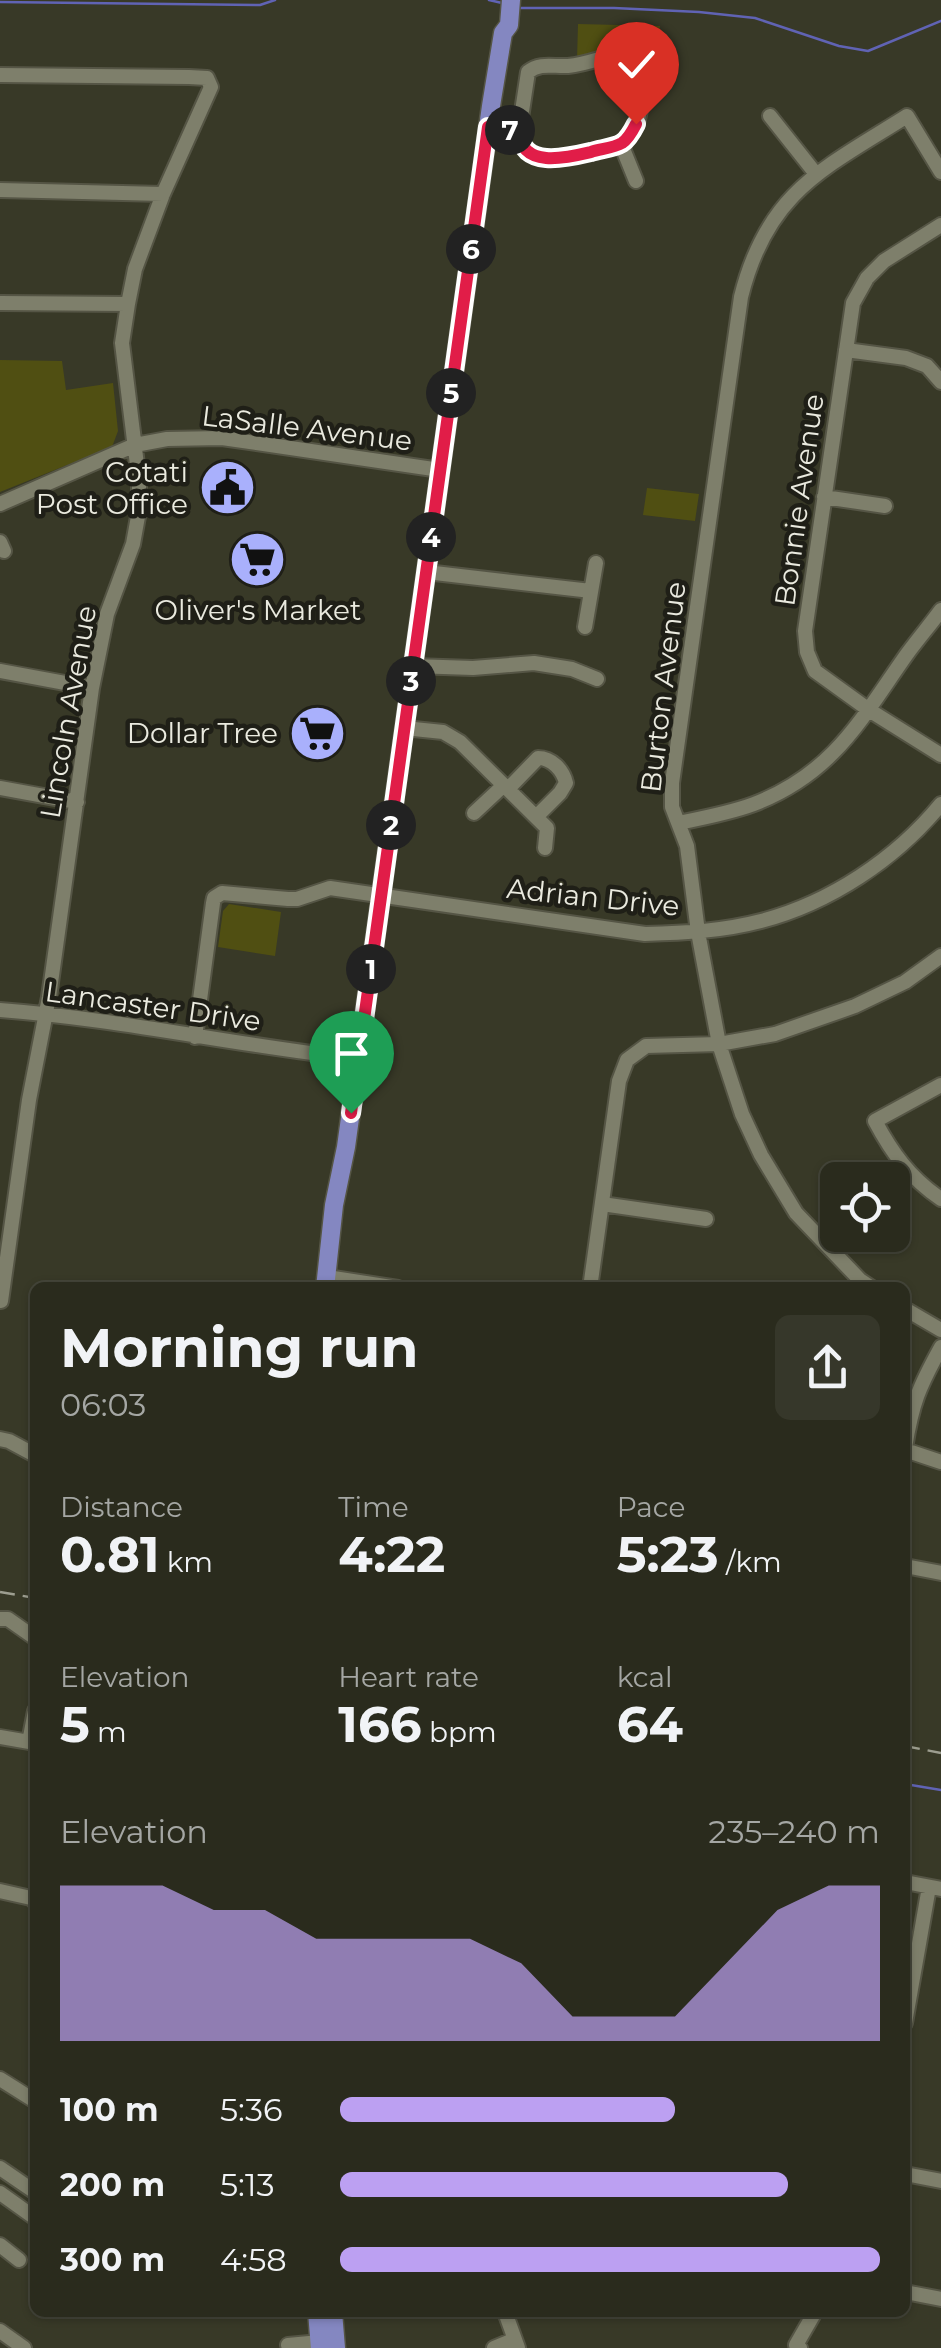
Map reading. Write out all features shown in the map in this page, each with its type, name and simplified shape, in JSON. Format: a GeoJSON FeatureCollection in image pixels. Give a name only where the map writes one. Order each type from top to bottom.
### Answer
{"type":"FeatureCollection","features":[{"type":"Feature","properties":{"kind":"main road"},"geometry":{"type":"LineString","coordinates":[[326,1282],[488,127],[503,33],[509,24],[505,6]]}},
{"type":"Feature","properties":{"kind":"main road"},"geometry":{"type":"LineString","coordinates":[[319,2317],[328,2344]]}},
{"type":"Feature","properties":{"kind":"main road"},"geometry":{"type":"LineString","coordinates":[[328,2344],[332,2317]]}},
{"type":"Feature","properties":{"kind":"street"},"geometry":{"type":"LineString","coordinates":[[625,52],[644,66],[636,127],[621,144],[554,160],[527,150],[519,139],[519,131],[526,80],[532,68],[568,66],[625,52]]}},
{"type":"Feature","properties":{"kind":"street","name":"Lincoln Avenue"},"geometry":{"type":"LineString","coordinates":[[0,74],[208,78],[211,87],[163,194],[128,304],[122,343],[139,511],[133,544],[107,614],[92,688],[1,1301]]}},
{"type":"Feature","properties":{"kind":"street"},"geometry":{"type":"LineString","coordinates":[[770,116],[816,174]]}},
{"type":"Feature","properties":{"kind":"street","name":"Burton Avenue"},"geometry":{"type":"LineString","coordinates":[[863,1282],[796,1213],[760,1156],[742,1114],[719,1044],[687,846],[672,807],[672,784],[741,296],[754,251],[788,199],[816,174],[907,116],[941,172]]}},
{"type":"Feature","properties":{"kind":"street"},"geometry":{"type":"LineString","coordinates":[[488,127],[519,131]]}},
{"type":"Feature","properties":{"kind":"street"},"geometry":{"type":"LineString","coordinates":[[621,144],[636,180]]}},
{"type":"Feature","properties":{"kind":"street"},"geometry":{"type":"LineString","coordinates":[[0,190],[163,194]]}},
{"type":"Feature","properties":{"kind":"street","name":"Bonnie Avenue"},"geometry":{"type":"LineString","coordinates":[[941,226],[884,262],[867,278],[853,304],[805,631],[807,652],[815,671],[941,755]]}},
{"type":"Feature","properties":{"kind":"street"},"geometry":{"type":"LineString","coordinates":[[0,303],[128,304]]}},
{"type":"Feature","properties":{"kind":"street"},"geometry":{"type":"LineString","coordinates":[[846,350],[906,358],[927,366],[941,382]]}},
{"type":"Feature","properties":{"kind":"street","name":"LaSalle Avenue"},"geometry":{"type":"LineString","coordinates":[[0,504],[135,445],[167,439],[222,438],[440,470]]}},
{"type":"Feature","properties":{"kind":"street"},"geometry":{"type":"LineString","coordinates":[[824,497],[885,506]]}},
{"type":"Feature","properties":{"kind":"street"},"geometry":{"type":"LineString","coordinates":[[585,627],[596,563]]}},
{"type":"Feature","properties":{"kind":"street"},"geometry":{"type":"LineString","coordinates":[[426,572],[591,590]]}},
{"type":"Feature","properties":{"kind":"street"},"geometry":{"type":"LineString","coordinates":[[678,823],[752,805],[794,784],[834,753],[941,610]]}},
{"type":"Feature","properties":{"kind":"street"},"geometry":{"type":"LineString","coordinates":[[413,666],[534,664],[559,666],[597,679]]}},
{"type":"Feature","properties":{"kind":"street"},"geometry":{"type":"LineString","coordinates":[[0,671],[92,688]]}},
{"type":"Feature","properties":{"kind":"street"},"geometry":{"type":"LineString","coordinates":[[404,728],[451,736],[547,828],[545,848]]}},
{"type":"Feature","properties":{"kind":"street"},"geometry":{"type":"LineString","coordinates":[[474,814],[538,758],[546,758],[566,784],[536,817]]}},
{"type":"Feature","properties":{"kind":"street"},"geometry":{"type":"LineString","coordinates":[[0,788],[77,802]]}},
{"type":"Feature","properties":{"kind":"street","name":"Adrian Drive"},"geometry":{"type":"LineString","coordinates":[[195,1037],[214,898],[222,893],[297,899],[330,888],[645,934],[698,932],[761,921],[810,904],[856,879],[897,849],[941,804]]}},
{"type":"Feature","properties":{"kind":"street"},"geometry":{"type":"LineString","coordinates":[[591,1282],[619,1081],[626,1060],[646,1046],[719,1044],[775,1034],[855,1006],[905,982],[941,956]]}},
{"type":"Feature","properties":{"kind":"street","name":"Lancaster Drive"},"geometry":{"type":"LineString","coordinates":[[0,1010],[358,1058]]}},
{"type":"Feature","properties":{"kind":"street"},"geometry":{"type":"LineString","coordinates":[[941,1084],[875,1122],[908,1172],[941,1198]]}},
{"type":"Feature","properties":{"kind":"street"},"geometry":{"type":"LineString","coordinates":[[602,1204],[706,1220]]}},
{"type":"Feature","properties":{"kind":"street"},"geometry":{"type":"LineString","coordinates":[[910,1313],[941,1330]]}},
{"type":"Feature","properties":{"kind":"street"},"geometry":{"type":"LineString","coordinates":[[910,1416],[919,1386],[941,1347]]}},
{"type":"Feature","properties":{"kind":"street"},"geometry":{"type":"LineString","coordinates":[[0,1439],[30,1452]]}},
{"type":"Feature","properties":{"kind":"street"},"geometry":{"type":"LineString","coordinates":[[910,1451],[941,1462]]}},
{"type":"Feature","properties":{"kind":"street"},"geometry":{"type":"LineString","coordinates":[[910,1567],[941,1573]]}},
{"type":"Feature","properties":{"kind":"street"},"geometry":{"type":"LineString","coordinates":[[0,1619],[8,1619],[30,1634]]}},
{"type":"Feature","properties":{"kind":"street"},"geometry":{"type":"LineString","coordinates":[[0,1737],[30,1742]]}},
{"type":"Feature","properties":{"kind":"street"},"geometry":{"type":"LineString","coordinates":[[910,1883],[935,1888],[910,2000]]}},
{"type":"Feature","properties":{"kind":"street"},"geometry":{"type":"LineString","coordinates":[[0,1891],[30,1898]]}},
{"type":"Feature","properties":{"kind":"street"},"geometry":{"type":"LineString","coordinates":[[0,2080],[30,2099]]}},
{"type":"Feature","properties":{"kind":"street"},"geometry":{"type":"LineString","coordinates":[[0,2168],[30,2189]]}},
{"type":"Feature","properties":{"kind":"street"},"geometry":{"type":"LineString","coordinates":[[910,2175],[941,2181]]}},
{"type":"Feature","properties":{"kind":"street"},"geometry":{"type":"LineString","coordinates":[[0,2193],[30,2214]]}},
{"type":"Feature","properties":{"kind":"street"},"geometry":{"type":"LineString","coordinates":[[0,2245],[19,2260]]}},
{"type":"Feature","properties":{"kind":"street"},"geometry":{"type":"LineString","coordinates":[[910,2293],[941,2299]]}},
{"type":"Feature","properties":{"kind":"street"},"geometry":{"type":"LineString","coordinates":[[494,2348],[516,2344],[508,2317]]}},
{"type":"Feature","properties":{"kind":"street"},"geometry":{"type":"LineString","coordinates":[[800,2348],[796,2345],[812,2317]]}},
{"type":"Feature","properties":{"kind":"street"},"geometry":{"type":"LineString","coordinates":[[0,2331],[24,2348]]}},
{"type":"Feature","properties":{"kind":"street"},"geometry":{"type":"LineString","coordinates":[[288,2348],[328,2344]]}},
{"type":"Feature","properties":{"kind":"shaded area"},"geometry":{"type":"Polygon","coordinates":[[[578,24],[660,26],[657,47],[647,57],[639,47],[626,46],[577,60],[578,24]]]}},
{"type":"Feature","properties":{"kind":"shaded area"},"geometry":{"type":"Polygon","coordinates":[[[0,360],[62,361],[66,390],[113,383],[118,431],[112,447],[0,492],[0,360]]]}},
{"type":"Feature","properties":{"kind":"shaded area"},"geometry":{"type":"Polygon","coordinates":[[[647,488],[699,494],[695,521],[643,515],[647,488]]]}},
{"type":"Feature","properties":{"kind":"shaded area"},"geometry":{"type":"Polygon","coordinates":[[[229,904],[281,912],[275,956],[218,947],[223,911],[229,904]]]}},
{"type":"Feature","properties":{"kind":"waterway"},"geometry":{"type":"LineString","coordinates":[[0,2],[260,5],[275,0]]}},
{"type":"Feature","properties":{"kind":"waterway"},"geometry":{"type":"LineString","coordinates":[[489,0],[502,3]]}},
{"type":"Feature","properties":{"kind":"waterway"},"geometry":{"type":"LineString","coordinates":[[519,8],[614,8],[755,18],[839,46],[868,51],[941,21]]}},
{"type":"Feature","properties":{"kind":"waterway"},"geometry":{"type":"LineString","coordinates":[[910,1785],[941,1790]]}},
{"type":"Feature","properties":{"kind":"railway"},"geometry":{"type":"LineString","coordinates":[[0,1592],[30,1597]]}},
{"type":"Feature","properties":{"kind":"railway"},"geometry":{"type":"LineString","coordinates":[[910,1747],[941,1753]]}},
{"type":"Feature","properties":{"kind":"place","name":"Cotati Post Office"},"geometry":{"type":"Point","coordinates":[227,488]}},
{"type":"Feature","properties":{"kind":"place","name":"Oliver's Market"},"geometry":{"type":"Point","coordinates":[258,559]}},
{"type":"Feature","properties":{"kind":"place","name":"Dollar Tree"},"geometry":{"type":"Point","coordinates":[317,733]}},
{"type":"Feature","properties":{"kind":"route"},"geometry":{"type":"LineString","coordinates":[[351,1113],[488,127],[519,131],[519,139],[527,150],[554,160],[621,144],[636,124]]}}]}
